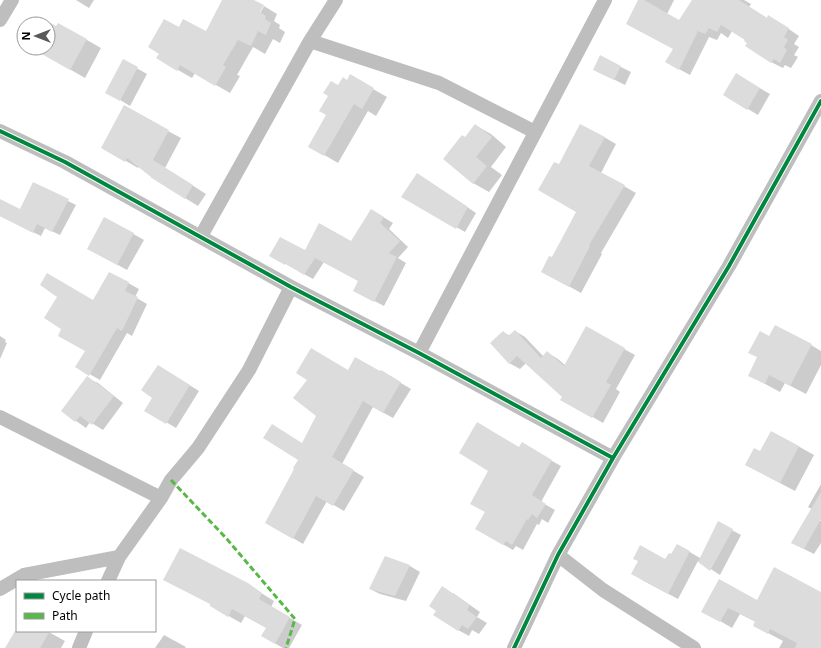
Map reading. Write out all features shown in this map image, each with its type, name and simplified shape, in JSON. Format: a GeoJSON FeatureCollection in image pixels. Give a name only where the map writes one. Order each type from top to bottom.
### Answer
{"type":"FeatureCollection","features":[{"type":"Feature","properties":{"kind":"street"},"geometry":{"type":"LineString","coordinates":[[0,20],[12,0]]}},
{"type":"Feature","properties":{"kind":"street"},"geometry":{"type":"LineString","coordinates":[[201,236],[310,41],[336,0]]}},
{"type":"Feature","properties":{"kind":"street"},"geometry":{"type":"LineString","coordinates":[[419,353],[605,0]]}},
{"type":"Feature","properties":{"kind":"street"},"geometry":{"type":"LineString","coordinates":[[310,41],[439,83],[535,132]]}},
{"type":"Feature","properties":{"kind":"street"},"geometry":{"type":"LineString","coordinates":[[514,648],[558,555],[613,458],[729,266],[821,101]]}},
{"type":"Feature","properties":{"kind":"street"},"geometry":{"type":"LineString","coordinates":[[0,132],[65,162],[291,287],[419,353],[613,458]]}},
{"type":"Feature","properties":{"kind":"street"},"geometry":{"type":"LineString","coordinates":[[108,580],[119,557],[161,498],[171,480],[198,448],[249,370],[291,287]]}},
{"type":"Feature","properties":{"kind":"street"},"geometry":{"type":"LineString","coordinates":[[0,417],[161,498]]}},
{"type":"Feature","properties":{"kind":"street"},"geometry":{"type":"LineString","coordinates":[[558,555],[603,590],[694,648]]}},
{"type":"Feature","properties":{"kind":"street"},"geometry":{"type":"LineString","coordinates":[[0,589],[24,575],[119,557]]}},
{"type":"Feature","properties":{"kind":"street"},"geometry":{"type":"LineString","coordinates":[[79,648],[86,632]]}},
{"type":"Feature","properties":{"kind":"building"},"geometry":{"type":"Polygon","coordinates":[[[222,0],[254,0],[264,5],[260,12],[266,16],[265,19],[271,23],[266,35],[258,31],[251,46],[238,40],[223,65],[226,67],[215,86],[180,65],[177,71],[156,58],[159,54],[148,47],[164,19],[179,27],[183,19],[206,31],[222,0]]]}},
{"type":"Feature","properties":{"kind":"building"},"geometry":{"type":"Polygon","coordinates":[[[638,0],[644,0],[679,20],[692,0],[739,0],[767,18],[768,15],[789,28],[784,37],[788,40],[784,47],[787,50],[780,63],[774,59],[771,63],[745,46],[747,43],[744,41],[745,40],[721,25],[717,32],[709,28],[705,34],[698,31],[679,70],[665,62],[673,49],[626,24],[638,0]]]}},
{"type":"Feature","properties":{"kind":"building"},"geometry":{"type":"Polygon","coordinates":[[[58,23],[87,39],[70,70],[45,56],[56,56],[56,26],[58,23]]]}},
{"type":"Feature","properties":{"kind":"building"},"geometry":{"type":"Polygon","coordinates":[[[600,55],[621,66],[614,80],[593,70],[600,55]]]}},
{"type":"Feature","properties":{"kind":"building"},"geometry":{"type":"Polygon","coordinates":[[[123,59],[138,67],[120,101],[105,93],[123,59]]]}},
{"type":"Feature","properties":{"kind":"building"},"geometry":{"type":"Polygon","coordinates":[[[736,73],[760,88],[747,110],[723,95],[736,73]]]}},
{"type":"Feature","properties":{"kind":"building"},"geometry":{"type":"Polygon","coordinates":[[[350,74],[374,88],[362,109],[354,104],[324,156],[308,147],[326,115],[319,111],[328,96],[323,93],[331,81],[338,85],[343,77],[347,80],[350,74]]]}},
{"type":"Feature","properties":{"kind":"building"},"geometry":{"type":"Polygon","coordinates":[[[124,105],[169,130],[153,160],[193,185],[185,199],[150,177],[127,158],[125,162],[101,148],[124,105]]]}},
{"type":"Feature","properties":{"kind":"building"},"geometry":{"type":"Polygon","coordinates":[[[475,124],[492,137],[476,157],[487,166],[473,184],[443,159],[462,135],[465,137],[475,124]]]}},
{"type":"Feature","properties":{"kind":"building"},"geometry":{"type":"Polygon","coordinates":[[[580,124],[605,137],[589,166],[625,185],[589,245],[590,246],[569,287],[541,272],[549,256],[552,257],[576,212],[538,190],[554,162],[559,164],[580,124]]]}},
{"type":"Feature","properties":{"kind":"building"},"geometry":{"type":"Polygon","coordinates":[[[417,173],[468,207],[456,229],[401,197],[417,173]]]}},
{"type":"Feature","properties":{"kind":"building"},"geometry":{"type":"Polygon","coordinates":[[[33,182],[69,199],[52,232],[37,224],[33,233],[0,216],[0,199],[20,209],[33,182]]]}},
{"type":"Feature","properties":{"kind":"building"},"geometry":{"type":"Polygon","coordinates":[[[371,209],[384,217],[380,223],[400,241],[389,253],[397,257],[374,302],[353,291],[358,281],[315,258],[304,275],[285,263],[285,265],[269,256],[280,237],[305,250],[319,223],[351,241],[371,209]]]}},
{"type":"Feature","properties":{"kind":"building"},"geometry":{"type":"Polygon","coordinates":[[[104,217],[134,233],[117,265],[87,249],[104,217]]]}},
{"type":"Feature","properties":{"kind":"building"},"geometry":{"type":"Polygon","coordinates":[[[109,272],[129,282],[125,291],[138,297],[122,331],[117,328],[89,376],[75,367],[85,351],[58,336],[61,329],[44,318],[57,297],[40,285],[47,273],[93,300],[109,272]]]}},
{"type":"Feature","properties":{"kind":"building"},"geometry":{"type":"Polygon","coordinates":[[[775,325],[812,344],[790,386],[769,375],[765,384],[748,376],[757,357],[748,353],[760,331],[769,336],[775,325]]]}},
{"type":"Feature","properties":{"kind":"building"},"geometry":{"type":"Polygon","coordinates":[[[586,326],[625,348],[606,382],[611,385],[592,418],[560,400],[562,397],[517,356],[509,364],[490,343],[503,331],[508,336],[515,330],[541,358],[547,351],[564,366],[586,326]]]}},
{"type":"Feature","properties":{"kind":"building"},"geometry":{"type":"Polygon","coordinates":[[[311,348],[348,370],[355,357],[401,382],[383,413],[363,401],[332,457],[354,470],[333,506],[316,496],[293,539],[265,523],[298,460],[263,438],[272,424],[302,443],[316,416],[293,398],[307,380],[296,373],[311,348]]]}},
{"type":"Feature","properties":{"kind":"building"},"geometry":{"type":"Polygon","coordinates":[[[158,365],[190,385],[166,424],[144,411],[152,398],[141,390],[158,365]]]}},
{"type":"Feature","properties":{"kind":"building"},"geometry":{"type":"Polygon","coordinates":[[[87,376],[114,396],[92,425],[80,416],[75,422],[61,411],[87,376]]]}},
{"type":"Feature","properties":{"kind":"building"},"geometry":{"type":"Polygon","coordinates":[[[477,422],[519,447],[522,442],[552,460],[532,495],[546,504],[537,518],[532,514],[528,520],[527,519],[512,545],[506,541],[503,545],[475,529],[485,512],[470,504],[488,471],[459,453],[477,422]]]}},
{"type":"Feature","properties":{"kind":"building"},"geometry":{"type":"Polygon","coordinates":[[[771,431],[799,446],[780,483],[745,465],[754,448],[760,451],[771,431]]]}},
{"type":"Feature","properties":{"kind":"building"},"geometry":{"type":"Polygon","coordinates":[[[821,492],[821,519],[804,549],[791,543],[821,492]]]}},
{"type":"Feature","properties":{"kind":"building"},"geometry":{"type":"Polygon","coordinates":[[[718,521],[733,529],[710,571],[698,562],[718,521]]]}},
{"type":"Feature","properties":{"kind":"building"},"geometry":{"type":"Polygon","coordinates":[[[677,544],[690,551],[668,594],[631,574],[638,561],[633,559],[640,545],[665,559],[669,553],[671,554],[677,544]]]}},
{"type":"Feature","properties":{"kind":"building"},"geometry":{"type":"Polygon","coordinates":[[[180,548],[248,583],[262,593],[259,599],[290,617],[275,644],[261,636],[266,628],[232,609],[228,617],[210,606],[210,604],[163,580],[180,548]]]}},
{"type":"Feature","properties":{"kind":"building"},"geometry":{"type":"Polygon","coordinates":[[[385,556],[410,565],[395,596],[369,589],[385,556]]]}},
{"type":"Feature","properties":{"kind":"building"},"geometry":{"type":"Polygon","coordinates":[[[774,567],[821,592],[821,648],[795,648],[797,643],[770,629],[768,634],[753,626],[755,621],[728,608],[720,622],[701,612],[719,579],[757,600],[774,567]]]}},
{"type":"Feature","properties":{"kind":"building"},"geometry":{"type":"Polygon","coordinates":[[[442,586],[470,605],[467,610],[477,617],[468,629],[462,625],[458,631],[433,615],[436,611],[429,606],[442,586]]]}},
{"type":"Feature","properties":{"kind":"building"},"geometry":{"type":"Polygon","coordinates":[[[15,631],[49,632],[40,648],[5,648],[15,631]]]}},
{"type":"Feature","properties":{"kind":"marked path"},"geometry":{"type":"LineString","coordinates":[[171,480],[226,538],[295,619],[286,648]]}},
{"type":"Feature","properties":{"kind":"cycle path"},"geometry":{"type":"LineString","coordinates":[[514,648],[558,555],[613,458],[729,266],[821,101]]}},
{"type":"Feature","properties":{"kind":"cycle path"},"geometry":{"type":"LineString","coordinates":[[0,131],[65,162],[291,287],[419,353],[613,458]]}}]}
